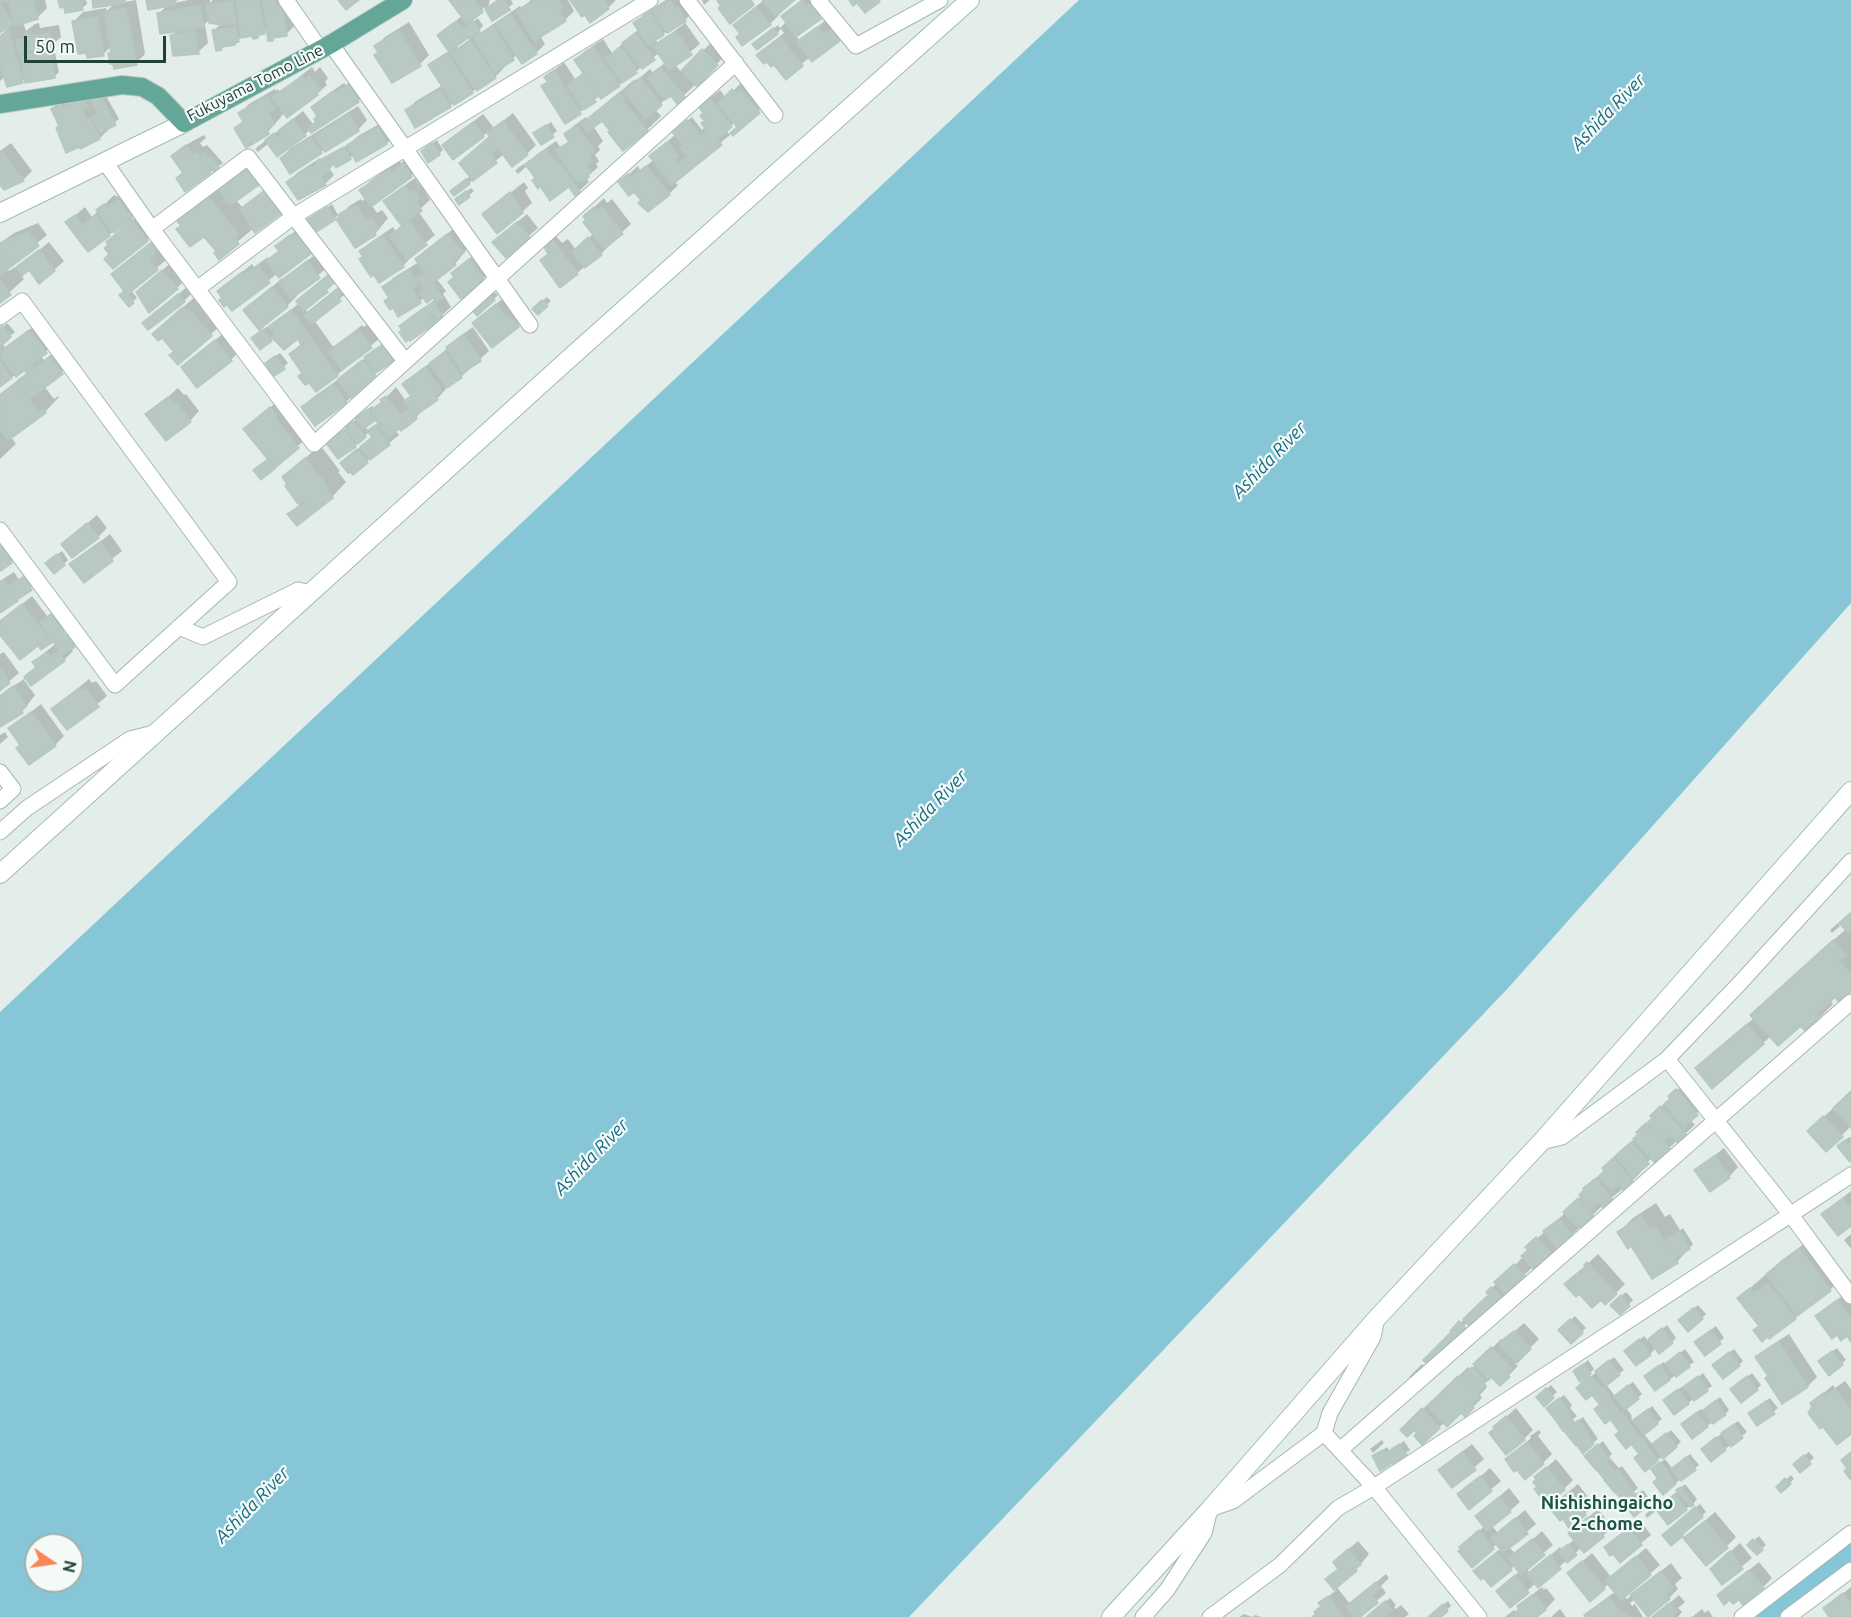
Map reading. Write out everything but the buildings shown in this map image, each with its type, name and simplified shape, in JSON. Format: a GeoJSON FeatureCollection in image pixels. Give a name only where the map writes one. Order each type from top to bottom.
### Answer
{"type":"FeatureCollection","features":[{"type":"Feature","properties":{"kind":"main road","name":"Fukuyama Tomo Line"},"geometry":{"type":"LineString","coordinates":[[0,104],[122,85],[142,87],[158,96],[184,123],[325,46],[403,0]]}},
{"type":"Feature","properties":{"kind":"street"},"geometry":{"type":"LineString","coordinates":[[286,0],[325,46],[405,150],[530,325]]}},
{"type":"Feature","properties":{"kind":"street"},"geometry":{"type":"LineString","coordinates":[[197,289],[294,216],[650,0]]}},
{"type":"Feature","properties":{"kind":"street"},"geometry":{"type":"LineString","coordinates":[[687,0],[775,115]]}},
{"type":"Feature","properties":{"kind":"street"},"geometry":{"type":"LineString","coordinates":[[819,0],[856,46],[940,0]]}},
{"type":"Feature","properties":{"kind":"street"},"geometry":{"type":"LineString","coordinates":[[0,874],[562,364],[970,0]]}},
{"type":"Feature","properties":{"kind":"street"},"geometry":{"type":"LineString","coordinates":[[105,162],[152,229],[314,444],[736,63]]}},
{"type":"Feature","properties":{"kind":"street"},"geometry":{"type":"LineString","coordinates":[[0,213],[184,123]]}},
{"type":"Feature","properties":{"kind":"street"},"geometry":{"type":"LineString","coordinates":[[152,229],[248,157],[405,361]]}},
{"type":"Feature","properties":{"kind":"street"},"geometry":{"type":"LineString","coordinates":[[0,317],[21,301],[229,582],[115,685],[0,530]]}},
{"type":"Feature","properties":{"kind":"street"},"geometry":{"type":"LineString","coordinates":[[179,627],[203,637],[298,590],[312,593]]}},
{"type":"Feature","properties":{"kind":"street"},"geometry":{"type":"LineString","coordinates":[[0,831],[27,808],[130,739],[158,732]]}},
{"type":"Feature","properties":{"kind":"street"},"geometry":{"type":"LineString","coordinates":[[0,772],[27,808]]}},
{"type":"Feature","properties":{"kind":"street"},"geometry":{"type":"LineString","coordinates":[[0,801],[13,789]]}},
{"type":"Feature","properties":{"kind":"street"},"geometry":{"type":"LineString","coordinates":[[1111,1617],[1210,1509],[1377,1318],[1540,1142],[1851,791]]}},
{"type":"Feature","properties":{"kind":"street"},"geometry":{"type":"LineString","coordinates":[[1540,1142],[1562,1137],[1667,1059],[1851,861]]}},
{"type":"Feature","properties":{"kind":"street"},"geometry":{"type":"LineString","coordinates":[[1340,1450],[1851,1002]]}},
{"type":"Feature","properties":{"kind":"street"},"geometry":{"type":"LineString","coordinates":[[1667,1059],[1791,1215],[1851,1296]]}},
{"type":"Feature","properties":{"kind":"street"},"geometry":{"type":"LineString","coordinates":[[1210,1617],[1280,1564],[1338,1508],[1374,1487],[1851,1175]]}},
{"type":"Feature","properties":{"kind":"street"},"geometry":{"type":"LineString","coordinates":[[1210,1509],[1233,1501],[1324,1433],[1330,1413],[1373,1337],[1377,1318]]}},
{"type":"Feature","properties":{"kind":"street"},"geometry":{"type":"LineString","coordinates":[[1324,1433],[1374,1487],[1479,1617]]}},
{"type":"Feature","properties":{"kind":"street"},"geometry":{"type":"LineString","coordinates":[[1143,1617],[1167,1590],[1204,1533],[1210,1509]]}},
{"type":"Feature","properties":{"kind":"street"},"geometry":{"type":"LineString","coordinates":[[1742,1617],[1851,1533]]}},
{"type":"Feature","properties":{"kind":"street"},"geometry":{"type":"LineString","coordinates":[[1788,1617],[1851,1570]]}},
{"type":"Feature","properties":{"kind":"water","name":"Ashida River"},"geometry":{"type":"Polygon","coordinates":[[[1079,0],[1851,0],[1851,603],[1510,986],[909,1617],[0,1617],[0,1012],[1079,0]]]}},
{"type":"Feature","properties":{"kind":"waterway"},"geometry":{"type":"LineString","coordinates":[[1763,1617],[1851,1550]]}},
{"type":"Feature","properties":{"kind":"district","name":"Nishishingaicho 2-chome"},"geometry":{"type":"Point","coordinates":[1607,1513]}}]}
